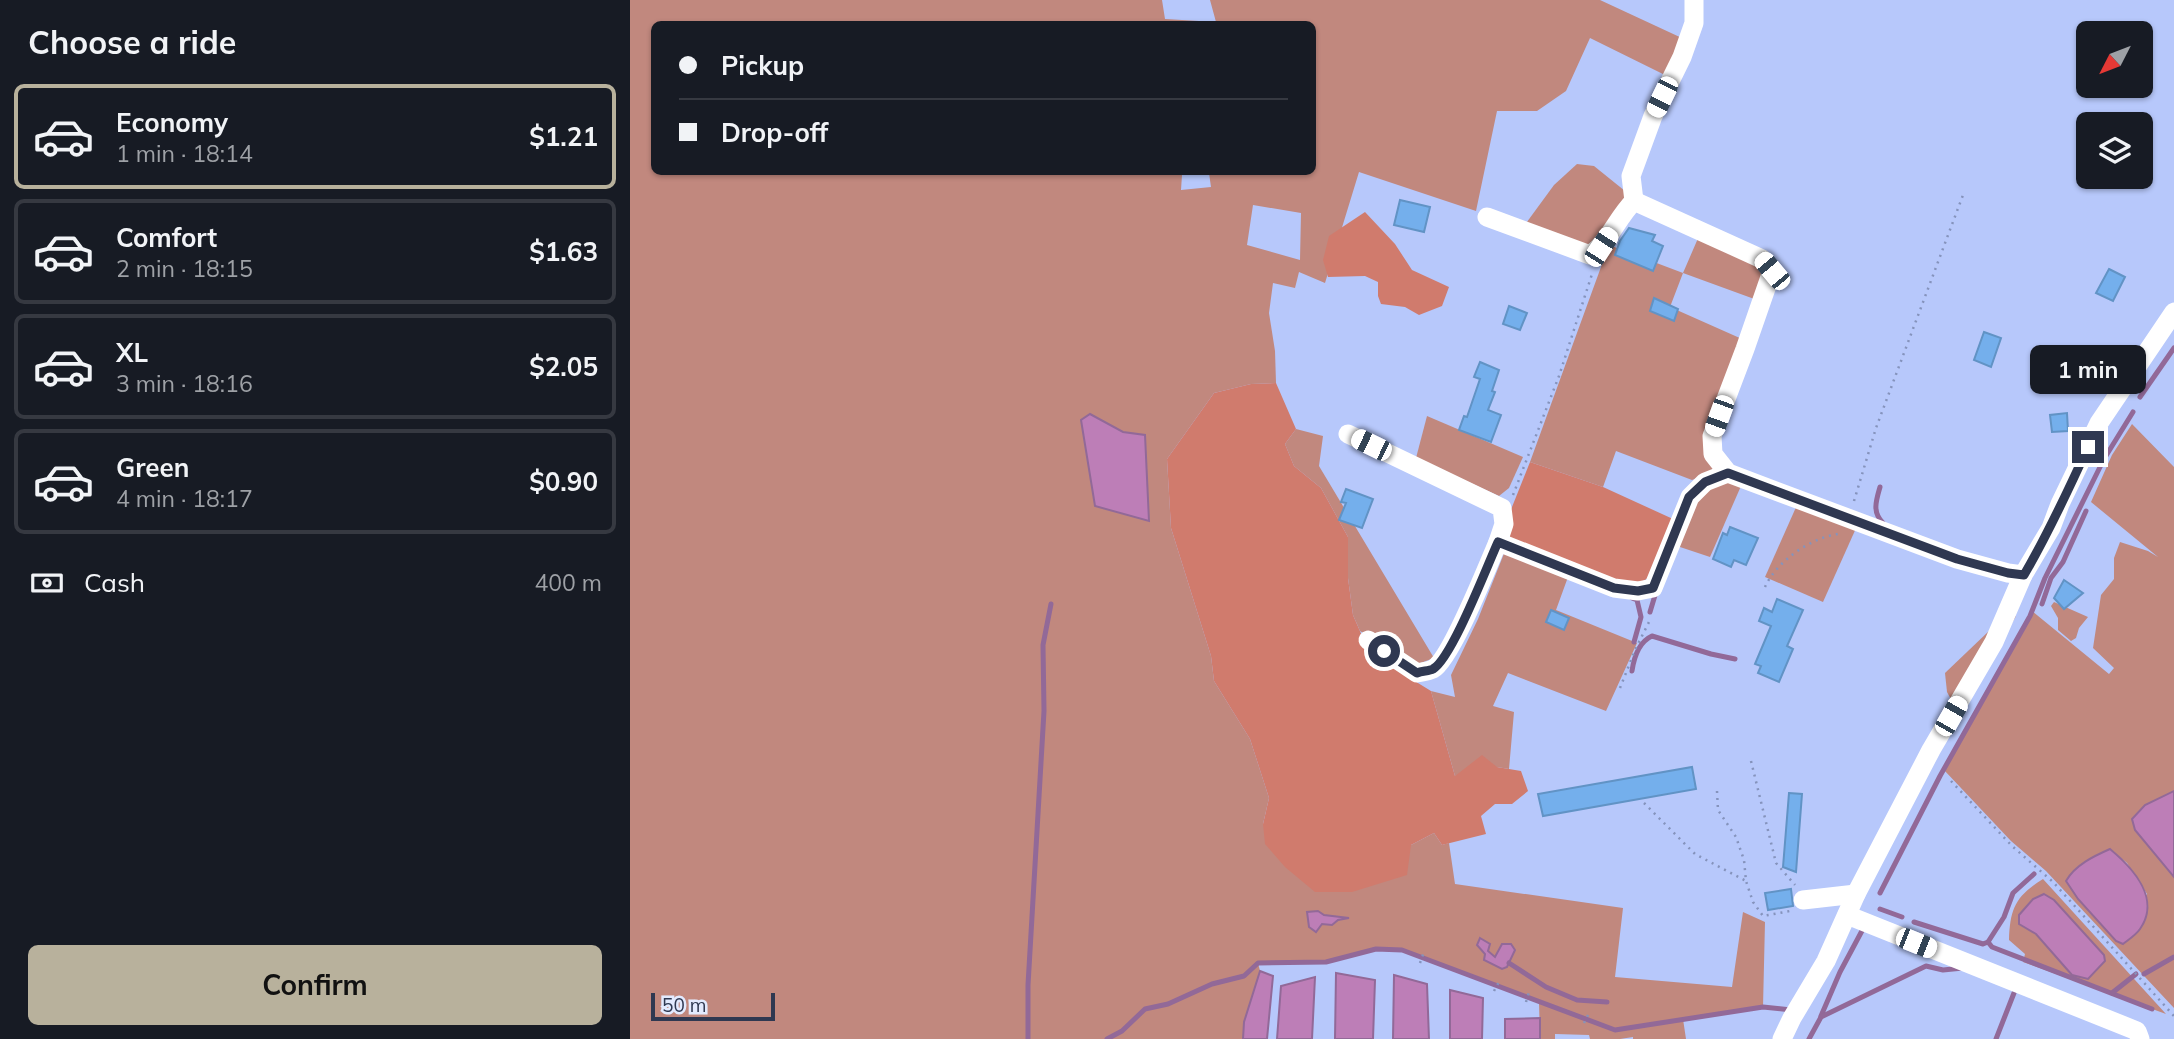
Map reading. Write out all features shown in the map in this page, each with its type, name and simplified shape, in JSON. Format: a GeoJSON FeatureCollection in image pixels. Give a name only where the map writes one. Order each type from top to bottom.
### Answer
{"type":"FeatureCollection","features":[{"type":"Feature","properties":{"kind":"street"},"geometry":{"type":"LineString","coordinates":[[1487,217],[1590,255],[1601,247],[1634,201],[1631,176],[1653,116],[1682,57],[1694,23],[1694,0]]}},
{"type":"Feature","properties":{"kind":"street"},"geometry":{"type":"LineString","coordinates":[[1634,201],[1762,258],[1772,271],[1712,436],[1713,454],[1728,473],[1957,559],[2024,575]]}},
{"type":"Feature","properties":{"kind":"street"},"geometry":{"type":"LineString","coordinates":[[1782,1039],[1791,1018],[1826,961],[1856,894],[1931,750],[1993,642],[2024,575],[2051,528],[2099,423],[2174,312]]}},
{"type":"Feature","properties":{"kind":"street"},"geometry":{"type":"LineString","coordinates":[[1348,434],[1502,508],[1504,524],[1462,622],[1444,658],[1434,668],[1417,673],[1368,640]]}},
{"type":"Feature","properties":{"kind":"street"},"geometry":{"type":"LineString","coordinates":[[1498,542],[1614,588],[1638,591],[1653,588],[1689,497],[1705,482],[1728,473]]}},
{"type":"Feature","properties":{"kind":"street"},"geometry":{"type":"LineString","coordinates":[[1807,900],[1856,894]]}},
{"type":"Feature","properties":{"kind":"street"},"geometry":{"type":"LineString","coordinates":[[1847,915],[2137,1031],[2140,1039]]}},
{"type":"Feature","properties":{"kind":"path"},"geometry":{"type":"LineString","coordinates":[[1848,518],[1877,428],[1963,195]]}},
{"type":"Feature","properties":{"kind":"path"},"geometry":{"type":"LineString","coordinates":[[1502,508],[1511,499],[1559,376],[1601,247]]}},
{"type":"Feature","properties":{"kind":"path"},"geometry":{"type":"LineString","coordinates":[[1765,587],[1770,576],[1805,546],[1824,536],[1852,533],[1867,525]]}},
{"type":"Feature","properties":{"kind":"path"},"geometry":{"type":"LineString","coordinates":[[1620,688],[1634,650],[1650,620]]}},
{"type":"Feature","properties":{"kind":"path"},"geometry":{"type":"LineString","coordinates":[[1717,791],[1717,810],[1736,837],[1744,860],[1745,881],[1753,902],[1763,916],[1801,908],[1807,900],[1776,863],[1751,761]]}},
{"type":"Feature","properties":{"kind":"path"},"geometry":{"type":"LineString","coordinates":[[1951,781],[2012,846],[2053,882],[2174,1016]]}},
{"type":"Feature","properties":{"kind":"path"},"geometry":{"type":"LineString","coordinates":[[1644,803],[1695,854],[1745,881]]}},
{"type":"Feature","properties":{"kind":"path"},"geometry":{"type":"LineString","coordinates":[[1420,963],[1424,952]]}},
{"type":"Feature","properties":{"kind":"path"},"geometry":{"type":"LineString","coordinates":[[1494,991],[1500,980]]}},
{"type":"Feature","properties":{"kind":"path"},"geometry":{"type":"LineString","coordinates":[[1526,1002],[1528,992]]}},
{"type":"Feature","properties":{"kind":"path"},"geometry":{"type":"LineString","coordinates":[[1584,1023],[1589,1013]]}},
{"type":"Feature","properties":{"kind":"shaded area"},"geometry":{"type":"Polygon","coordinates":[[[630,0],[1162,0],[1165,19],[1199,21],[651,21],[651,175],[1182,175],[1181,190],[1211,187],[1209,175],[1316,175],[1316,21],[1216,21],[1210,0],[1600,0],[1684,39],[1669,77],[1590,38],[1566,91],[1537,111],[1497,111],[1476,211],[1359,172],[1325,283],[1299,272],[1295,288],[1273,283],[1269,313],[1275,351],[1276,383],[1251,384],[1214,393],[1167,459],[1171,528],[1211,656],[1214,681],[1250,739],[1269,798],[1263,824],[1411,845],[1434,833],[1442,845],[1449,843],[1455,884],[1623,908],[1615,977],[1732,987],[1743,912],[1765,922],[1763,1007],[1683,1019],[1686,1039],[1590,1039],[1589,1035],[1555,1034],[1555,1039],[1540,1039],[1539,1002],[1402,950],[1376,949],[1326,962],[1258,963],[1260,971],[1245,1022],[1243,1039],[630,1039],[630,0]],[[1253,205],[1247,245],[1300,260],[1301,213],[1253,205]],[[1090,414],[1148,521],[1145,436],[1123,432],[1090,414]]]}},
{"type":"Feature","properties":{"kind":"shaded area"},"geometry":{"type":"Polygon","coordinates":[[[1577,164],[1594,166],[1625,191],[1626,203],[1589,249],[1524,226],[1554,185],[1577,164]]]}},
{"type":"Feature","properties":{"kind":"shaded area"},"geometry":{"type":"Polygon","coordinates":[[[1365,212],[1395,244],[1412,270],[1449,287],[1442,306],[1419,315],[1405,307],[1381,304],[1378,282],[1365,276],[1328,277],[1323,260],[1329,236],[1365,212]]]}},
{"type":"Feature","properties":{"kind":"shaded area"},"geometry":{"type":"Polygon","coordinates":[[[1699,236],[1764,266],[1757,300],[1683,273],[1699,236]]]}},
{"type":"Feature","properties":{"kind":"shaded area"},"geometry":{"type":"Polygon","coordinates":[[[1609,245],[1683,273],[1670,307],[1742,339],[1705,433],[1717,470],[1692,480],[1616,451],[1603,487],[1530,462],[1609,245]]]}},
{"type":"Feature","properties":{"kind":"shaded area"},"geometry":{"type":"Polygon","coordinates":[[[1276,383],[1296,429],[1285,444],[1294,466],[1321,488],[1348,537],[1348,578],[1353,615],[1366,645],[1387,664],[1431,691],[1455,776],[1482,755],[1497,767],[1521,771],[1528,791],[1512,804],[1495,804],[1481,816],[1486,834],[1442,845],[1434,833],[1411,845],[1407,875],[1352,892],[1315,892],[1285,867],[1265,844],[1263,824],[1269,798],[1250,739],[1214,681],[1211,656],[1171,528],[1167,459],[1214,393],[1251,384],[1276,383]]]}},
{"type":"Feature","properties":{"kind":"shaded area"},"geometry":{"type":"Polygon","coordinates":[[[1090,414],[1123,432],[1145,435],[1149,521],[1095,506],[1081,420],[1090,414]]]}},
{"type":"Feature","properties":{"kind":"shaded area"},"geometry":{"type":"Polygon","coordinates":[[[1427,416],[1523,457],[1509,488],[1499,496],[1416,458],[1427,416]]]}},
{"type":"Feature","properties":{"kind":"shaded area"},"geometry":{"type":"Polygon","coordinates":[[[2132,424],[2174,467],[2174,791],[2145,805],[2135,830],[2174,877],[2174,1008],[2046,871],[2011,841],[1944,770],[2032,611],[2109,674],[2114,668],[2093,648],[2101,595],[2114,579],[2114,558],[2120,542],[2158,557],[2091,502],[2112,455],[2132,424]],[[2110,849],[2078,899],[2116,941],[2147,894],[2127,863],[2110,849]]]}},
{"type":"Feature","properties":{"kind":"shaded area"},"geometry":{"type":"Polygon","coordinates":[[[1296,429],[1323,436],[1319,466],[1434,658],[1415,665],[1360,631],[1353,615],[1348,578],[1348,537],[1321,488],[1294,466],[1285,444],[1296,429]]]}},
{"type":"Feature","properties":{"kind":"shaded area"},"geometry":{"type":"Polygon","coordinates":[[[1530,462],[1603,487],[1673,519],[1648,578],[1638,584],[1613,581],[1510,540],[1510,512],[1530,462]]]}},
{"type":"Feature","properties":{"kind":"shaded area"},"geometry":{"type":"Polygon","coordinates":[[[1726,480],[1741,486],[1710,557],[1677,546],[1695,499],[1726,480]]]}},
{"type":"Feature","properties":{"kind":"shaded area"},"geometry":{"type":"Polygon","coordinates":[[[1797,505],[1857,526],[1823,602],[1765,577],[1797,505]]]}},
{"type":"Feature","properties":{"kind":"shaded area"},"geometry":{"type":"Polygon","coordinates":[[[1505,551],[1568,577],[1556,610],[1637,643],[1606,711],[1508,673],[1493,706],[1514,712],[1509,769],[1497,767],[1455,776],[1431,691],[1455,697],[1451,675],[1478,619],[1505,551]]]}},
{"type":"Feature","properties":{"kind":"shaded area"},"geometry":{"type":"Polygon","coordinates":[[[2054,602],[2088,617],[2079,628],[2076,638],[2071,641],[2058,630],[2058,618],[2051,606],[2054,602]]]}},
{"type":"Feature","properties":{"kind":"shaded area"},"geometry":{"type":"Polygon","coordinates":[[[2016,616],[1959,714],[1947,692],[1945,673],[1990,630],[2016,616]]]}},
{"type":"Feature","properties":{"kind":"shaded area"},"geometry":{"type":"Polygon","coordinates":[[[2174,791],[2174,877],[2135,830],[2132,819],[2145,805],[2174,791]]]}},
{"type":"Feature","properties":{"kind":"shaded area"},"geometry":{"type":"Polygon","coordinates":[[[2110,849],[2135,875],[2146,896],[2146,918],[2140,929],[2123,944],[2116,941],[2078,899],[2066,881],[2091,858],[2110,849]]]}},
{"type":"Feature","properties":{"kind":"shaded area"},"geometry":{"type":"Polygon","coordinates":[[[2043,879],[2166,1014],[2023,962],[2025,954],[2009,940],[2011,919],[2021,897],[2043,879]],[[2044,895],[2020,925],[2036,934],[2073,975],[2104,955],[2054,900],[2044,895]]]}},
{"type":"Feature","properties":{"kind":"shaded area"},"geometry":{"type":"Polygon","coordinates":[[[2044,894],[2054,900],[2104,955],[2105,961],[2088,979],[2072,975],[2036,934],[2019,924],[2019,915],[2033,899],[2044,894]]]}},
{"type":"Feature","properties":{"kind":"shaded area"},"geometry":{"type":"Polygon","coordinates":[[[1318,911],[1324,915],[1349,918],[1338,920],[1332,925],[1322,924],[1316,932],[1309,927],[1307,912],[1318,911]]]}},
{"type":"Feature","properties":{"kind":"shaded area"},"geometry":{"type":"Polygon","coordinates":[[[1480,938],[1490,944],[1488,951],[1495,957],[1502,944],[1511,944],[1515,950],[1507,967],[1502,969],[1484,960],[1485,954],[1477,945],[1480,938]]]}},
{"type":"Feature","properties":{"kind":"shaded area"},"geometry":{"type":"Polygon","coordinates":[[[1260,971],[1273,976],[1267,1039],[1243,1039],[1244,1022],[1260,971]]]}},
{"type":"Feature","properties":{"kind":"shaded area"},"geometry":{"type":"Polygon","coordinates":[[[1336,973],[1375,980],[1373,1039],[1335,1039],[1336,973]]]}},
{"type":"Feature","properties":{"kind":"shaded area"},"geometry":{"type":"Polygon","coordinates":[[[1394,975],[1427,984],[1429,1039],[1393,1039],[1394,975]]]}},
{"type":"Feature","properties":{"kind":"shaded area"},"geometry":{"type":"Polygon","coordinates":[[[1315,977],[1312,1039],[1277,1039],[1281,986],[1315,977]]]}},
{"type":"Feature","properties":{"kind":"shaded area"},"geometry":{"type":"Polygon","coordinates":[[[1450,990],[1483,998],[1482,1039],[1450,1039],[1450,990]]]}},
{"type":"Feature","properties":{"kind":"shaded area"},"geometry":{"type":"Polygon","coordinates":[[[1540,1018],[1540,1039],[1505,1039],[1505,1019],[1540,1018]]]}},
{"type":"Feature","properties":{"kind":"building"},"geometry":{"type":"Polygon","coordinates":[[[1400,200],[1430,207],[1424,232],[1394,225],[1400,200]]]}},
{"type":"Feature","properties":{"kind":"building"},"geometry":{"type":"Polygon","coordinates":[[[1629,228],[1655,235],[1652,241],[1663,246],[1653,271],[1615,255],[1629,228]]]}},
{"type":"Feature","properties":{"kind":"building"},"geometry":{"type":"Polygon","coordinates":[[[2109,269],[2125,277],[2113,301],[2096,293],[2109,269]]]}},
{"type":"Feature","properties":{"kind":"building"},"geometry":{"type":"Polygon","coordinates":[[[1654,298],[1678,309],[1674,321],[1650,311],[1654,298]]]}},
{"type":"Feature","properties":{"kind":"building"},"geometry":{"type":"Polygon","coordinates":[[[1509,306],[1527,313],[1520,330],[1503,324],[1509,306]]]}},
{"type":"Feature","properties":{"kind":"building"},"geometry":{"type":"Polygon","coordinates":[[[1984,332],[2001,338],[1991,367],[1974,360],[1984,332]]]}},
{"type":"Feature","properties":{"kind":"building"},"geometry":{"type":"Polygon","coordinates":[[[1480,362],[1499,370],[1488,410],[1501,415],[1491,442],[1459,430],[1464,416],[1467,417],[1480,379],[1474,377],[1480,362]]]}},
{"type":"Feature","properties":{"kind":"building"},"geometry":{"type":"Polygon","coordinates":[[[2067,413],[2068,431],[2052,432],[2050,415],[2067,413]]]}},
{"type":"Feature","properties":{"kind":"building"},"geometry":{"type":"Polygon","coordinates":[[[1346,489],[1373,499],[1362,528],[1339,520],[1346,503],[1341,502],[1346,489]]]}},
{"type":"Feature","properties":{"kind":"building"},"geometry":{"type":"Polygon","coordinates":[[[1730,527],[1758,538],[1746,565],[1734,560],[1731,567],[1713,559],[1723,533],[1727,535],[1730,527]]]}},
{"type":"Feature","properties":{"kind":"building"},"geometry":{"type":"Polygon","coordinates":[[[2064,580],[2083,593],[2064,609],[2054,598],[2064,580]]]}},
{"type":"Feature","properties":{"kind":"building"},"geometry":{"type":"Polygon","coordinates":[[[1777,599],[1803,610],[1787,646],[1793,649],[1779,682],[1758,673],[1761,666],[1755,664],[1771,626],[1759,621],[1764,608],[1772,612],[1777,599]]]}},
{"type":"Feature","properties":{"kind":"building"},"geometry":{"type":"Polygon","coordinates":[[[1551,610],[1569,618],[1564,630],[1546,622],[1551,610]]]}},
{"type":"Feature","properties":{"kind":"building"},"geometry":{"type":"Polygon","coordinates":[[[1692,767],[1696,789],[1543,816],[1538,794],[1692,767]]]}},
{"type":"Feature","properties":{"kind":"building"},"geometry":{"type":"Polygon","coordinates":[[[1789,793],[1802,794],[1796,872],[1783,867],[1789,793]]]}},
{"type":"Feature","properties":{"kind":"building"},"geometry":{"type":"Polygon","coordinates":[[[1791,889],[1793,906],[1768,910],[1765,893],[1791,889]]]}},
{"type":"Feature","properties":{"kind":"waterway"},"geometry":{"type":"LineString","coordinates":[[2140,397],[2174,348]]}},
{"type":"Feature","properties":{"kind":"waterway"},"geometry":{"type":"LineString","coordinates":[[1880,893],[1940,776],[2030,616],[2045,578],[2104,459],[2133,412]]}},
{"type":"Feature","properties":{"kind":"waterway"},"geometry":{"type":"LineString","coordinates":[[1880,487],[1876,510],[1883,523]]}},
{"type":"Feature","properties":{"kind":"waterway"},"geometry":{"type":"LineString","coordinates":[[2042,604],[2051,578],[2063,562],[2086,511]]}},
{"type":"Feature","properties":{"kind":"waterway"},"geometry":{"type":"LineString","coordinates":[[1650,612],[1656,592]]}},
{"type":"Feature","properties":{"kind":"waterway"},"geometry":{"type":"LineString","coordinates":[[1632,598],[1637,600],[1641,617],[1634,642]]}},
{"type":"Feature","properties":{"kind":"waterway"},"geometry":{"type":"LineString","coordinates":[[1028,1039],[1028,985],[1044,711],[1043,645],[1051,604]]}},
{"type":"Feature","properties":{"kind":"waterway"},"geometry":{"type":"LineString","coordinates":[[1632,671],[1638,650],[1652,636],[1735,659]]}},
{"type":"Feature","properties":{"kind":"waterway"},"geometry":{"type":"LineString","coordinates":[[1988,942],[2004,917],[2013,893],[2034,874]]}},
{"type":"Feature","properties":{"kind":"waterway"},"geometry":{"type":"LineString","coordinates":[[1880,909],[1902,917]]}},
{"type":"Feature","properties":{"kind":"waterway"},"geometry":{"type":"LineString","coordinates":[[1914,922],[1983,944],[1988,942],[1992,947],[2152,1009]]}},
{"type":"Feature","properties":{"kind":"waterway"},"geometry":{"type":"LineString","coordinates":[[1821,1016],[1864,927]]}},
{"type":"Feature","properties":{"kind":"waterway"},"geometry":{"type":"LineString","coordinates":[[1107,1039],[1122,1031],[1145,1009],[1168,1004],[1212,984],[1244,976],[1258,963],[1326,962],[1376,949],[1402,950],[1615,1030],[1763,1007],[1791,1010]]}},
{"type":"Feature","properties":{"kind":"waterway"},"geometry":{"type":"LineString","coordinates":[[2144,974],[2174,957]]}},
{"type":"Feature","properties":{"kind":"waterway"},"geometry":{"type":"LineString","coordinates":[[1509,963],[1546,987],[1577,1000],[1607,1002]]}},
{"type":"Feature","properties":{"kind":"waterway"},"geometry":{"type":"LineString","coordinates":[[1809,1039],[1821,1017],[1926,966],[1943,970],[1963,968]]}},
{"type":"Feature","properties":{"kind":"waterway"},"geometry":{"type":"LineString","coordinates":[[2112,993],[2136,974]]}},
{"type":"Feature","properties":{"kind":"waterway"},"geometry":{"type":"LineString","coordinates":[[1996,1039],[2014,993]]}},
{"type":"Feature","properties":{"kind":"route"},"geometry":{"type":"LineString","coordinates":[[1384,651],[1417,673],[1434,668],[1444,658],[1498,542],[1614,588],[1638,591],[1653,588],[1689,497],[1705,482],[1728,473],[1957,559],[2024,575],[2051,528],[2088,447]]}}]}
